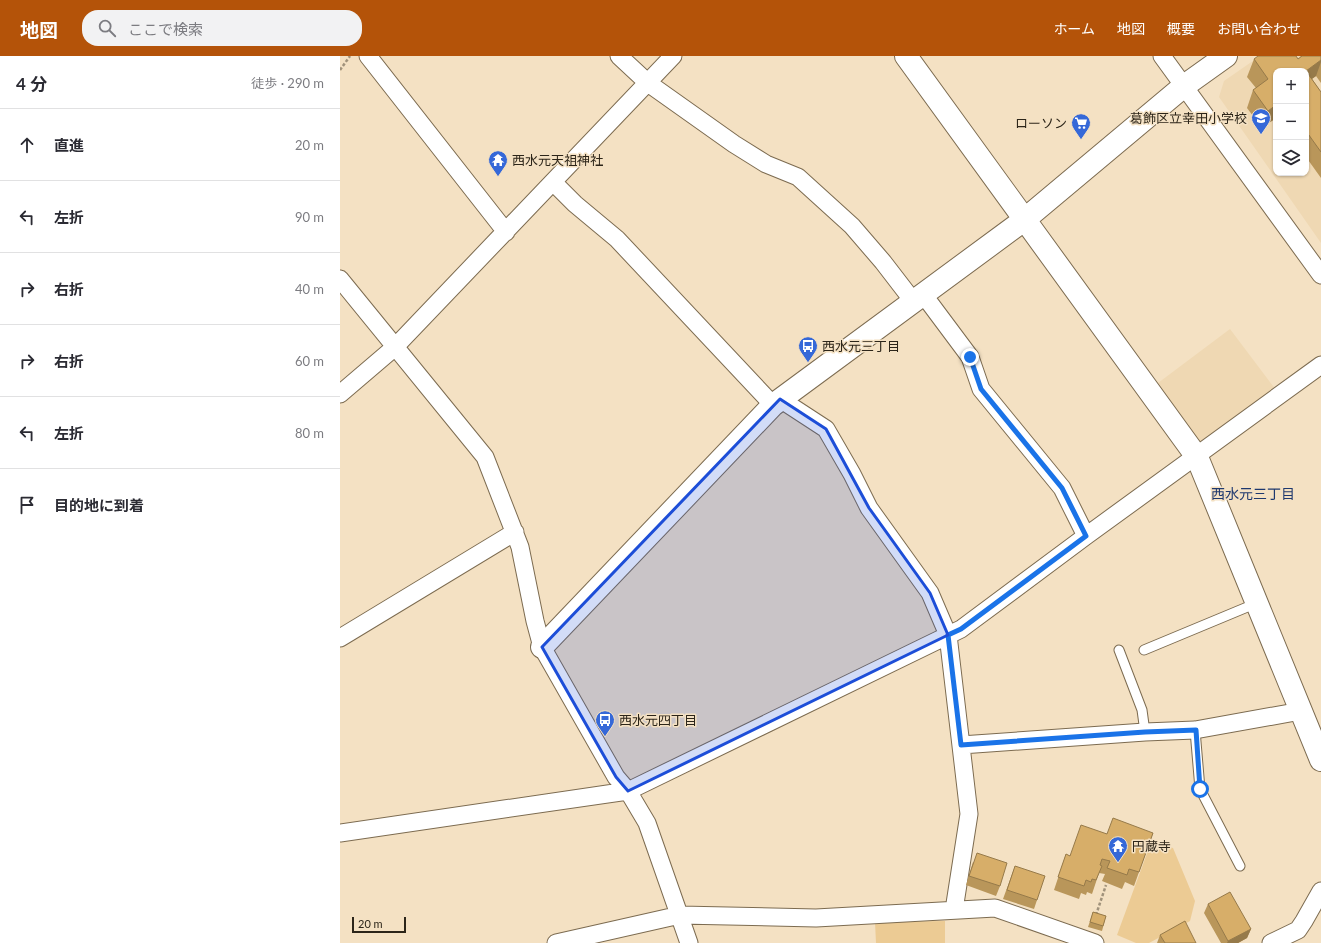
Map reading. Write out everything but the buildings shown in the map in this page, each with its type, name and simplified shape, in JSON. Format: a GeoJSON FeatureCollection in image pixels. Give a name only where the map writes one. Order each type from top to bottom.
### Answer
{"type":"FeatureCollection","features":[{"type":"Feature","properties":{"kind":"street"},"geometry":{"type":"LineString","coordinates":[[368,56],[506,232]]}},
{"type":"Feature","properties":{"kind":"street"},"geometry":{"type":"LineString","coordinates":[[619,56],[648,83],[734,144],[766,164],[798,177],[852,226],[970,357],[981,389],[1062,488],[1086,536]]}},
{"type":"Feature","properties":{"kind":"street"},"geometry":{"type":"LineString","coordinates":[[340,394],[396,347],[554,183],[673,56]]}},
{"type":"Feature","properties":{"kind":"street"},"geometry":{"type":"LineString","coordinates":[[906,56],[1197,457],[1321,760]]}},
{"type":"Feature","properties":{"kind":"street"},"geometry":{"type":"LineString","coordinates":[[1162,56],[1321,275]]}},
{"type":"Feature","properties":{"kind":"street"},"geometry":{"type":"LineString","coordinates":[[542,647],[776,402],[1024,220],[1184,86],[1226,56]]}},
{"type":"Feature","properties":{"kind":"street"},"geometry":{"type":"LineString","coordinates":[[554,183],[575,204],[617,239],[776,402],[826,429],[852,474],[869,508],[930,593],[948,635],[970,814],[954,910]]}},
{"type":"Feature","properties":{"kind":"street"},"geometry":{"type":"LineString","coordinates":[[340,279],[485,457],[520,547],[535,621],[542,647],[616,777],[628,791],[647,823],[689,943]]}},
{"type":"Feature","properties":{"kind":"street"},"geometry":{"type":"LineString","coordinates":[[340,833],[628,791],[961,629],[1086,536],[1321,366]]}},
{"type":"Feature","properties":{"kind":"street"},"geometry":{"type":"LineString","coordinates":[[340,638],[515,532]]}},
{"type":"Feature","properties":{"kind":"street"},"geometry":{"type":"LineString","coordinates":[[961,745],[1145,732],[1196,730],[1301,711]]}},
{"type":"Feature","properties":{"kind":"street"},"geometry":{"type":"LineString","coordinates":[[1271,943],[1298,930],[1321,891]]}},
{"type":"Feature","properties":{"kind":"street"},"geometry":{"type":"LineString","coordinates":[[556,943],[594,938],[680,915],[816,918],[994,908],[1095,943]]}},
{"type":"Feature","properties":{"kind":"lane"},"geometry":{"type":"LineString","coordinates":[[1144,650],[1257,603]]}},
{"type":"Feature","properties":{"kind":"lane"},"geometry":{"type":"LineString","coordinates":[[1119,650],[1142,710],[1145,732]]}},
{"type":"Feature","properties":{"kind":"lane"},"geometry":{"type":"LineString","coordinates":[[1196,730],[1200,789],[1240,866]]}},
{"type":"Feature","properties":{"kind":"path"},"geometry":{"type":"LineString","coordinates":[[340,70],[351,56]]}},
{"type":"Feature","properties":{"kind":"path"},"geometry":{"type":"LineString","coordinates":[[1096,917],[1106,885]]}},
{"type":"Feature","properties":{"kind":"highlighted area"},"geometry":{"type":"Polygon","coordinates":[[[780,399],[826,429],[869,508],[930,593],[948,635],[628,791],[616,777],[542,647],[780,399]]]}},
{"type":"Feature","properties":{"kind":"shaded area","name":"葛飾区立幸田小学校"},"geometry":{"type":"Polygon","coordinates":[[[1260,56],[1321,56],[1321,243],[1274,176],[1309,176],[1309,68],[1273,68],[1273,174],[1219,97],[1224,81],[1260,56]]]}},
{"type":"Feature","properties":{"kind":"shaded area"},"geometry":{"type":"Polygon","coordinates":[[[1230,329],[1276,390],[1206,442],[1198,441],[1158,383],[1230,329]]]}},
{"type":"Feature","properties":{"kind":"shaded area"},"geometry":{"type":"Polygon","coordinates":[[[1158,844],[1173,848],[1195,901],[1190,921],[1149,943],[1136,943],[1117,935],[1149,848],[1158,844]]]}},
{"type":"Feature","properties":{"kind":"shaded area"},"geometry":{"type":"Polygon","coordinates":[[[945,921],[945,943],[876,943],[875,922],[945,921]]]}},
{"type":"Feature","properties":{"kind":"place","name":"葛飾区立幸田小学校"},"geometry":{"type":"Point","coordinates":[1261,135]}},
{"type":"Feature","properties":{"kind":"place","name":"ローソン"},"geometry":{"type":"Point","coordinates":[1081,140]}},
{"type":"Feature","properties":{"kind":"place","name":"西水元天祖神社"},"geometry":{"type":"Point","coordinates":[498,177]}},
{"type":"Feature","properties":{"kind":"place","name":"西水元三丁目"},"geometry":{"type":"Point","coordinates":[808,363]}},
{"type":"Feature","properties":{"kind":"place","name":"西水元四丁目"},"geometry":{"type":"Point","coordinates":[605,737]}},
{"type":"Feature","properties":{"kind":"place","name":"円蔵寺"},"geometry":{"type":"Point","coordinates":[1118,863]}},
{"type":"Feature","properties":{"kind":"district","name":"西水元三丁目"},"geometry":{"type":"Point","coordinates":[1253,493]}},
{"type":"Feature","properties":{"kind":"route"},"geometry":{"type":"LineString","coordinates":[[970,357],[981,389],[1062,488],[1086,536],[961,629],[948,635],[961,745],[1145,732],[1196,730],[1200,789]]}}]}
